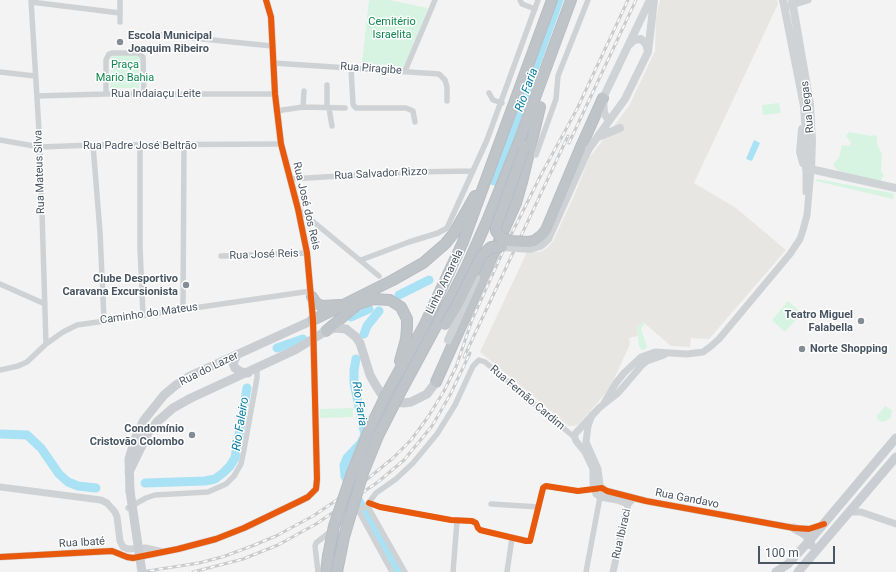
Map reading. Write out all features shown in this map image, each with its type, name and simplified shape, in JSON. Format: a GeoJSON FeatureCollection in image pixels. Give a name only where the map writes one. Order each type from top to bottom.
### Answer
{"type":"FeatureCollection","features":[{"type":"Feature","properties":{"kind":"highway","name":"Linha Amarela"},"geometry":{"type":"LineString","coordinates":[[326,572],[334,526],[352,473],[370,428],[387,393],[424,326],[463,242],[552,0]]}},
{"type":"Feature","properties":{"kind":"highway","name":"Linha Amarela"},"geometry":{"type":"LineString","coordinates":[[337,572],[344,536],[363,474],[378,436],[466,268],[518,144],[569,5]]}},
{"type":"Feature","properties":{"kind":"highway"},"geometry":{"type":"LineString","coordinates":[[569,5],[562,38],[540,107],[496,227],[496,231],[501,238],[510,242],[534,241],[546,230],[584,150],[603,98]]}},
{"type":"Feature","properties":{"kind":"highway"},"geometry":{"type":"LineString","coordinates":[[436,382],[516,203],[540,107]]}},
{"type":"Feature","properties":{"kind":"highway"},"geometry":{"type":"LineString","coordinates":[[313,320],[411,270],[423,263],[435,253],[454,233],[490,170]]}},
{"type":"Feature","properties":{"kind":"highway"},"geometry":{"type":"LineString","coordinates":[[415,366],[445,325],[456,307],[482,255],[491,248],[502,247]]}},
{"type":"Feature","properties":{"kind":"highway"},"geometry":{"type":"LineString","coordinates":[[311,294],[316,302],[322,306],[344,305]]}},
{"type":"Feature","properties":{"kind":"highway"},"geometry":{"type":"LineString","coordinates":[[326,331],[351,309],[366,301],[378,298],[390,300],[396,303],[407,318],[408,328],[397,375]]}},
{"type":"Feature","properties":{"kind":"main road"},"geometry":{"type":"LineString","coordinates":[[609,121],[604,113],[603,98],[650,0]]}},
{"type":"Feature","properties":{"kind":"main road"},"geometry":{"type":"LineString","coordinates":[[326,331],[340,328],[346,329],[356,337],[360,343],[370,375],[382,395],[395,402],[404,403],[419,400],[427,394],[436,382],[448,340],[483,262],[491,253],[502,247],[530,249],[540,246],[548,239],[584,150],[596,138],[625,99],[648,52],[654,0]]}},
{"type":"Feature","properties":{"kind":"main road","name":"Rua Degas"},"geometry":{"type":"LineString","coordinates":[[788,3],[804,106],[800,152],[808,169]]}},
{"type":"Feature","properties":{"kind":"main road","name":"Rua Degas"},"geometry":{"type":"LineString","coordinates":[[788,3],[810,104],[812,141],[808,169]]}},
{"type":"Feature","properties":{"kind":"main road"},"geometry":{"type":"LineString","coordinates":[[627,48],[634,40],[641,40],[646,44],[648,52]]}},
{"type":"Feature","properties":{"kind":"main road"},"geometry":{"type":"LineString","coordinates":[[596,138],[620,128]]}},
{"type":"Feature","properties":{"kind":"main road"},"geometry":{"type":"LineString","coordinates":[[808,169],[896,188]]}},
{"type":"Feature","properties":{"kind":"main road","name":"Rua do Lazer"},"geometry":{"type":"LineString","coordinates":[[142,572],[130,491],[129,459],[137,433],[144,420],[160,399],[170,389],[183,380],[313,320]]}},
{"type":"Feature","properties":{"kind":"main road"},"geometry":{"type":"LineString","coordinates":[[299,327],[306,329],[313,340]]}},
{"type":"Feature","properties":{"kind":"main road","name":"Rua do Lazer"},"geometry":{"type":"LineString","coordinates":[[129,472],[145,438],[162,416],[181,403],[253,371],[313,340],[326,331]]}},
{"type":"Feature","properties":{"kind":"main road"},"geometry":{"type":"LineString","coordinates":[[237,354],[233,363],[235,368],[242,372],[253,371]]}},
{"type":"Feature","properties":{"kind":"main road"},"geometry":{"type":"LineString","coordinates":[[776,572],[788,564],[810,540],[896,438]]}},
{"type":"Feature","properties":{"kind":"main road"},"geometry":{"type":"LineString","coordinates":[[798,572],[896,457]]}},
{"type":"Feature","properties":{"kind":"main road"},"geometry":{"type":"LineString","coordinates":[[794,528],[805,534],[810,540],[811,547],[798,572]]}},
{"type":"Feature","properties":{"kind":"street"},"geometry":{"type":"LineString","coordinates":[[120,0],[120,22]]}},
{"type":"Feature","properties":{"kind":"street","name":"Rua José dos Reis"},"geometry":{"type":"LineString","coordinates":[[266,0],[271,17],[276,111],[281,144],[298,209],[307,253],[313,320],[316,489]]}},
{"type":"Feature","properties":{"kind":"street"},"geometry":{"type":"LineString","coordinates":[[405,72],[435,0]]}},
{"type":"Feature","properties":{"kind":"street"},"geometry":{"type":"LineString","coordinates":[[520,0],[522,4],[535,8]]}},
{"type":"Feature","properties":{"kind":"street"},"geometry":{"type":"LineString","coordinates":[[361,260],[443,231],[450,222],[502,103],[538,0]]}},
{"type":"Feature","properties":{"kind":"street"},"geometry":{"type":"LineString","coordinates":[[536,155],[556,99],[558,76],[588,0]]}},
{"type":"Feature","properties":{"kind":"street"},"geometry":{"type":"LineString","coordinates":[[788,3],[808,0]]}},
{"type":"Feature","properties":{"kind":"street"},"geometry":{"type":"LineString","coordinates":[[31,1],[120,13]]}},
{"type":"Feature","properties":{"kind":"street","name":"Rua Mateus Silva"},"geometry":{"type":"LineString","coordinates":[[31,1],[40,148],[46,344]]}},
{"type":"Feature","properties":{"kind":"street"},"geometry":{"type":"LineString","coordinates":[[153,34],[272,46]]}},
{"type":"Feature","properties":{"kind":"street"},"geometry":{"type":"LineString","coordinates":[[106,94],[106,60],[107,56],[112,53],[141,55],[144,60],[144,94]]}},
{"type":"Feature","properties":{"kind":"street","name":"Rua Piragibe"},"geometry":{"type":"LineString","coordinates":[[273,63],[439,74],[445,80],[447,87],[447,101]]}},
{"type":"Feature","properties":{"kind":"street"},"geometry":{"type":"LineString","coordinates":[[351,68],[352,104],[356,108],[406,108],[413,111],[415,122]]}},
{"type":"Feature","properties":{"kind":"street"},"geometry":{"type":"LineString","coordinates":[[0,72],[35,76]]}},
{"type":"Feature","properties":{"kind":"street"},"geometry":{"type":"LineString","coordinates":[[327,85],[328,108],[332,126]]}},
{"type":"Feature","properties":{"kind":"street"},"geometry":{"type":"LineString","coordinates":[[303,108],[304,91]]}},
{"type":"Feature","properties":{"kind":"street"},"geometry":{"type":"LineString","coordinates":[[489,93],[493,100],[502,103]]}},
{"type":"Feature","properties":{"kind":"street","name":"Rua Indaiaçu Leite"},"geometry":{"type":"LineString","coordinates":[[37,96],[106,94],[275,94]]}},
{"type":"Feature","properties":{"kind":"street"},"geometry":{"type":"LineString","coordinates":[[276,111],[303,108],[345,108]]}},
{"type":"Feature","properties":{"kind":"street","name":"Rua Padre José Beltrão"},"geometry":{"type":"LineString","coordinates":[[0,140],[40,148],[93,145],[281,144]]}},
{"type":"Feature","properties":{"kind":"street"},"geometry":{"type":"LineString","coordinates":[[93,145],[100,232],[104,320]]}},
{"type":"Feature","properties":{"kind":"street"},"geometry":{"type":"LineString","coordinates":[[140,145],[140,247],[143,315]]}},
{"type":"Feature","properties":{"kind":"street"},"geometry":{"type":"LineString","coordinates":[[183,309],[184,145]]}},
{"type":"Feature","properties":{"kind":"street","name":"Rua Degas"},"geometry":{"type":"LineString","coordinates":[[576,434],[604,403],[616,383],[628,368],[637,360],[651,353],[691,354],[702,352],[710,348],[719,339],[796,245],[803,230],[807,215],[808,169]]}},
{"type":"Feature","properties":{"kind":"street","name":"Rua Salvador Rizzo"},"geometry":{"type":"LineString","coordinates":[[290,179],[409,172],[473,171]]}},
{"type":"Feature","properties":{"kind":"street"},"geometry":{"type":"LineString","coordinates":[[298,209],[379,276]]}},
{"type":"Feature","properties":{"kind":"street","name":"Rua José Reis"},"geometry":{"type":"LineString","coordinates":[[221,256],[307,253]]}},
{"type":"Feature","properties":{"kind":"street"},"geometry":{"type":"LineString","coordinates":[[0,284],[45,304]]}},
{"type":"Feature","properties":{"kind":"street","name":"Caminho do Mateus"},"geometry":{"type":"LineString","coordinates":[[0,370],[18,366],[27,362],[46,344],[63,332],[77,325],[183,309],[311,294]]}},
{"type":"Feature","properties":{"kind":"street","name":"Rua Degas"},"geometry":{"type":"LineString","coordinates":[[604,403],[612,399],[647,361],[668,353]]}},
{"type":"Feature","properties":{"kind":"street","name":"Rua Fernão Cardim"},"geometry":{"type":"LineString","coordinates":[[364,507],[376,493],[396,479],[413,463],[437,434],[455,405],[473,366],[479,360],[485,362],[576,434]]}},
{"type":"Feature","properties":{"kind":"street"},"geometry":{"type":"LineString","coordinates":[[620,390],[623,383],[636,367],[637,360]]}},
{"type":"Feature","properties":{"kind":"street"},"geometry":{"type":"LineString","coordinates":[[128,508],[146,498],[155,495],[208,492],[226,484],[234,476],[244,455],[257,378],[253,371]]}},
{"type":"Feature","properties":{"kind":"street"},"geometry":{"type":"LineString","coordinates":[[584,441],[592,415]]}},
{"type":"Feature","properties":{"kind":"street"},"geometry":{"type":"LineString","coordinates":[[576,434],[582,432],[585,452],[594,471],[594,488],[596,494],[600,498],[618,500],[628,504]]}},
{"type":"Feature","properties":{"kind":"street"},"geometry":{"type":"LineString","coordinates":[[576,434],[584,441],[598,469],[600,482],[604,489],[604,492],[600,498],[586,572]]}},
{"type":"Feature","properties":{"kind":"street","name":"Rua Gandavo"},"geometry":{"type":"LineString","coordinates":[[539,507],[543,488],[546,486],[578,491],[594,488],[604,489],[634,498],[794,528],[809,529],[824,524]]}},
{"type":"Feature","properties":{"kind":"street"},"geometry":{"type":"LineString","coordinates":[[0,487],[101,500],[107,503],[115,512],[120,542],[126,548],[146,548],[163,552]]}},
{"type":"Feature","properties":{"kind":"street","name":"Rua Ibaté"},"geometry":{"type":"LineString","coordinates":[[0,557],[112,551],[130,558],[163,552],[216,539],[244,528],[308,497],[316,489]]}},
{"type":"Feature","properties":{"kind":"street","name":"Rua Ibiraci"},"geometry":{"type":"LineString","coordinates":[[613,572],[628,504],[634,498]]}},
{"type":"Feature","properties":{"kind":"street"},"geometry":{"type":"LineString","coordinates":[[318,572],[315,544],[342,522],[364,507],[380,507],[457,521],[470,521],[476,523],[478,528],[512,538],[530,541],[539,507],[491,504]]}},
{"type":"Feature","properties":{"kind":"street"},"geometry":{"type":"LineString","coordinates":[[364,507],[392,572]]}},
{"type":"Feature","properties":{"kind":"street"},"geometry":{"type":"LineString","coordinates":[[364,507],[405,572]]}},
{"type":"Feature","properties":{"kind":"street"},"geometry":{"type":"LineString","coordinates":[[849,512],[861,512],[896,524]]}},
{"type":"Feature","properties":{"kind":"street"},"geometry":{"type":"LineString","coordinates":[[453,572],[457,521]]}},
{"type":"Feature","properties":{"kind":"street"},"geometry":{"type":"LineString","coordinates":[[507,572],[512,538]]}},
{"type":"Feature","properties":{"kind":"street"},"geometry":{"type":"LineString","coordinates":[[112,551],[120,542]]}},
{"type":"Feature","properties":{"kind":"shaded area"},"geometry":{"type":"Polygon","coordinates":[[[660,0],[777,0],[778,4],[694,183],[736,208],[786,250],[709,339],[691,338],[690,347],[671,346],[643,322],[637,328],[638,336],[629,338],[630,344],[610,388],[579,424],[569,426],[480,352],[527,252],[540,252],[547,248],[553,241],[574,196],[589,158],[629,106],[655,51],[656,19],[660,0]]]}},
{"type":"Feature","properties":{"kind":"green space","name":"Cemitério Israelita"},"geometry":{"type":"Polygon","coordinates":[[[369,0],[389,0],[428,8],[404,67],[362,63],[369,0]]]}},
{"type":"Feature","properties":{"kind":"green space","name":"Praça Mario Bahia"},"geometry":{"type":"Polygon","coordinates":[[[111,55],[140,55],[139,88],[110,88],[111,55]]]}},
{"type":"Feature","properties":{"kind":"green space"},"geometry":{"type":"Polygon","coordinates":[[[779,103],[781,113],[763,115],[762,105],[779,103]]]}},
{"type":"Feature","properties":{"kind":"green space"},"geometry":{"type":"Polygon","coordinates":[[[849,132],[877,136],[877,144],[882,154],[881,171],[884,176],[880,181],[844,173],[837,170],[833,165],[839,157],[842,145],[850,145],[851,142],[846,136],[849,132]]]}},
{"type":"Feature","properties":{"kind":"green space"},"geometry":{"type":"Polygon","coordinates":[[[817,179],[892,193],[894,195],[893,199],[816,181],[817,179]]]}},
{"type":"Feature","properties":{"kind":"green space"},"geometry":{"type":"Polygon","coordinates":[[[788,301],[802,313],[785,332],[772,320],[788,301]]]}},
{"type":"Feature","properties":{"kind":"green space"},"geometry":{"type":"Polygon","coordinates":[[[643,321],[645,323],[641,329],[647,347],[644,350],[639,346],[637,328],[643,321]]]}},
{"type":"Feature","properties":{"kind":"green space"},"geometry":{"type":"Polygon","coordinates":[[[885,406],[892,410],[891,418],[882,422],[878,420],[877,416],[885,406]]]}},
{"type":"Feature","properties":{"kind":"green space"},"geometry":{"type":"Polygon","coordinates":[[[353,408],[353,417],[320,418],[320,409],[353,408]]]}},
{"type":"Feature","properties":{"kind":"water"},"geometry":{"type":"Polygon","coordinates":[[[754,140],[760,143],[752,161],[746,159],[754,140]]]}},
{"type":"Feature","properties":{"kind":"waterway","name":"Rio Faria"},"geometry":{"type":"LineString","coordinates":[[494,181],[559,0]]}},
{"type":"Feature","properties":{"kind":"waterway","name":"Rio Faria"},"geometry":{"type":"LineString","coordinates":[[399,295],[429,280]]}},
{"type":"Feature","properties":{"kind":"waterway","name":"Rio Faleiro"},"geometry":{"type":"LineString","coordinates":[[351,317],[369,309]]}},
{"type":"Feature","properties":{"kind":"waterway","name":"Rio Faria"},"geometry":{"type":"LineString","coordinates":[[364,334],[367,326],[379,311]]}},
{"type":"Feature","properties":{"kind":"waterway","name":"Rio Faleiro"},"geometry":{"type":"LineString","coordinates":[[277,348],[303,339]]}},
{"type":"Feature","properties":{"kind":"waterway","name":"Rio Faria"},"geometry":{"type":"LineString","coordinates":[[356,359],[354,383],[365,435],[361,443],[347,458],[344,465],[345,476],[398,572]]}},
{"type":"Feature","properties":{"kind":"waterway","name":"Rio Faleiro"},"geometry":{"type":"LineString","coordinates":[[145,483],[205,481],[215,479],[223,473],[235,458],[247,388]]}},
{"type":"Feature","properties":{"kind":"waterway","name":"Rio Faleiro"},"geometry":{"type":"LineString","coordinates":[[0,434],[27,435],[41,448],[59,474],[68,482],[78,486],[96,488]]}},
{"type":"Feature","properties":{"kind":"railway"},"geometry":{"type":"LineString","coordinates":[[141,572],[199,563],[222,557],[276,536],[313,516],[365,481],[393,458],[411,440],[428,417],[444,391],[456,367],[472,320],[506,245],[542,173],[577,109],[628,0]]}},
{"type":"Feature","properties":{"kind":"railway"},"geometry":{"type":"LineString","coordinates":[[569,143],[636,0]]}},
{"type":"Feature","properties":{"kind":"railway"},"geometry":{"type":"LineString","coordinates":[[464,357],[568,136]]}},
{"type":"Feature","properties":{"kind":"railway"},"geometry":{"type":"LineString","coordinates":[[193,572],[243,559],[278,545],[316,524],[378,482],[404,460],[432,426],[450,395],[470,353]]}},
{"type":"Feature","properties":{"kind":"cycle path"},"geometry":{"type":"LineString","coordinates":[[0,557],[112,551],[133,558],[178,549],[216,539],[244,528],[308,497],[316,489],[313,320],[307,253],[298,209],[281,144],[275,94],[271,17],[266,0]]}},
{"type":"Feature","properties":{"kind":"cycle path"},"geometry":{"type":"LineString","coordinates":[[369,503],[380,507],[451,520],[472,521],[476,523],[480,530],[526,541],[530,541],[543,488],[546,486],[578,491],[602,488],[607,491],[646,501],[794,528],[809,529],[824,524]]}},
{"type":"Feature","properties":{"kind":"place","name":"Escola Municipal Joaquim Ribeiro"},"geometry":{"type":"Point","coordinates":[120,42]}},
{"type":"Feature","properties":{"kind":"place","name":"Clube Desportivo Caravana Excursionista"},"geometry":{"type":"Point","coordinates":[186,285]}},
{"type":"Feature","properties":{"kind":"place","name":"Teatro Miguel Falabella"},"geometry":{"type":"Point","coordinates":[861,321]}},
{"type":"Feature","properties":{"kind":"place","name":"Norte Shopping"},"geometry":{"type":"Point","coordinates":[802,349]}},
{"type":"Feature","properties":{"kind":"place","name":"Condomínio Cristovão Colombo"},"geometry":{"type":"Point","coordinates":[192,435]}}]}
